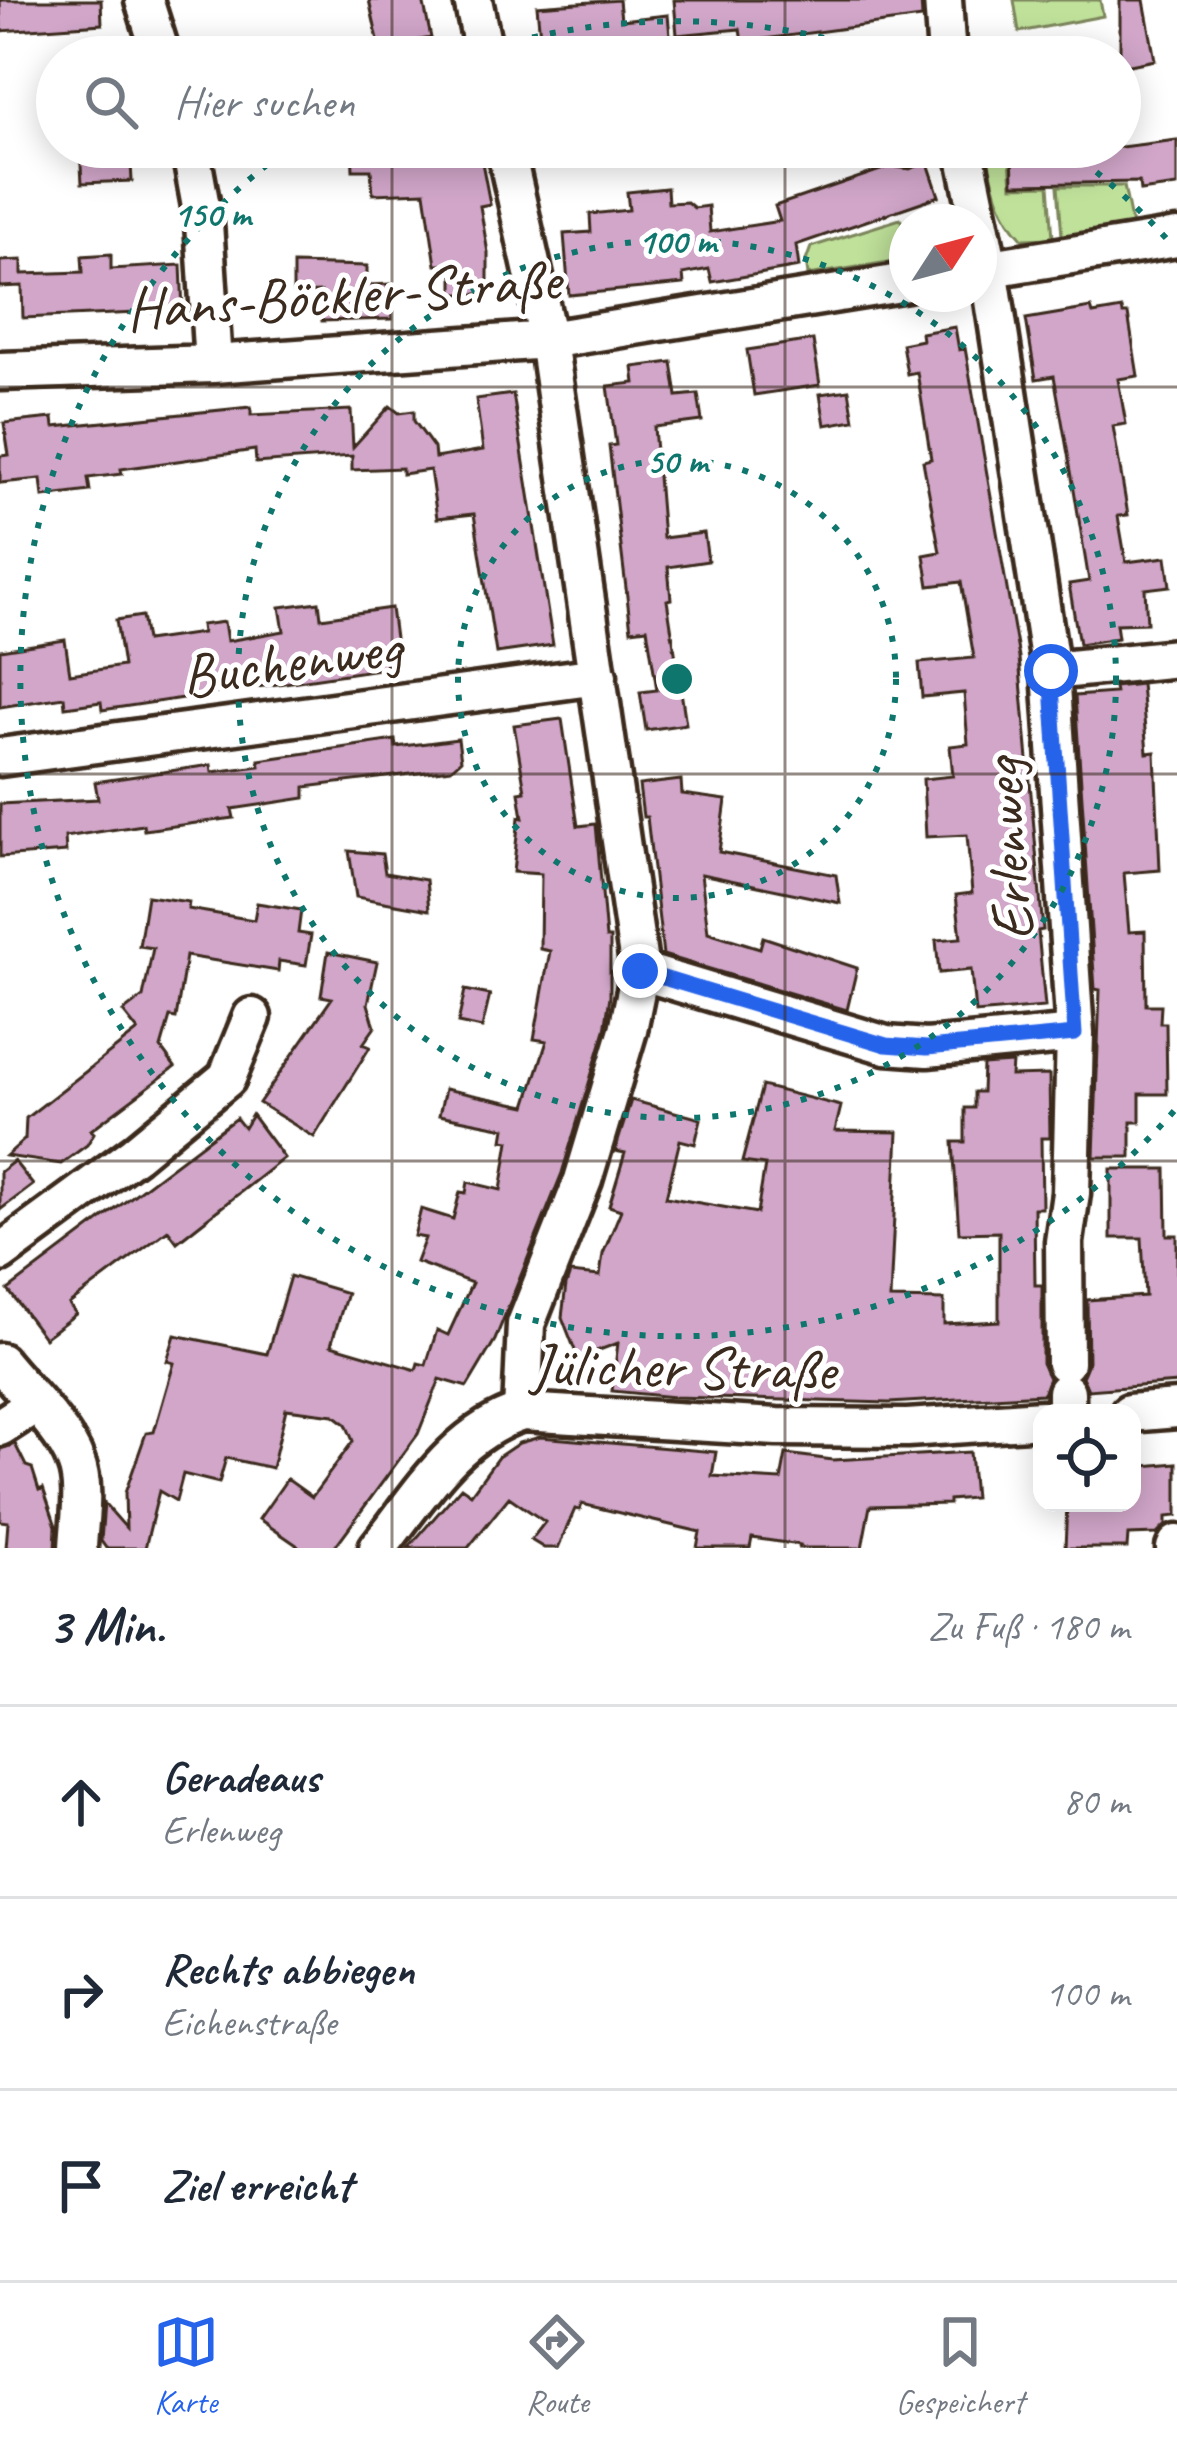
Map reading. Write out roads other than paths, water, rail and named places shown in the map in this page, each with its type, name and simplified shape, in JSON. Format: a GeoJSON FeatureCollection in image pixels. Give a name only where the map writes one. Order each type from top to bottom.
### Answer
{"type":"FeatureCollection","features":[{"type":"Feature","properties":{"kind":"street"},"geometry":{"type":"LineString","coordinates":[[144,0],[155,36]]}},
{"type":"Feature","properties":{"kind":"street"},"geometry":{"type":"LineString","coordinates":[[473,0],[481,36]]}},
{"type":"Feature","properties":{"kind":"street"},"geometry":{"type":"LineString","coordinates":[[943,0],[946,36]]}},
{"type":"Feature","properties":{"kind":"street"},"geometry":{"type":"LineString","coordinates":[[194,168],[204,223],[213,364]]}},
{"type":"Feature","properties":{"kind":"street"},"geometry":{"type":"LineString","coordinates":[[510,168],[548,340],[640,971],[628,1030],[584,1180],[526,1324],[522,1412]]}},
{"type":"Feature","properties":{"kind":"street","name":"Erlenweg"},"geometry":{"type":"LineString","coordinates":[[967,168],[973,204]]}},
{"type":"Feature","properties":{"kind":"street"},"geometry":{"type":"LineString","coordinates":[[997,267],[1177,238]]}},
{"type":"Feature","properties":{"kind":"street","name":"Hans-Böckler-Straße"},"geometry":{"type":"LineString","coordinates":[[0,371],[213,364],[548,340],[889,285]]}},
{"type":"Feature","properties":{"kind":"street","name":"Erlenweg"},"geometry":{"type":"LineString","coordinates":[[991,312],[1051,671],[1075,1034],[1060,1397]]}},
{"type":"Feature","properties":{"kind":"street"},"geometry":{"type":"LineString","coordinates":[[1051,671],[1177,658]]}},
{"type":"Feature","properties":{"kind":"street","name":"Buchenweg"},"geometry":{"type":"LineString","coordinates":[[0,758],[598,676]]}},
{"type":"Feature","properties":{"kind":"street"},"geometry":{"type":"LineString","coordinates":[[640,971],[886,1045],[927,1048],[1075,1034]]}},
{"type":"Feature","properties":{"kind":"street"},"geometry":{"type":"LineString","coordinates":[[0,1253],[136,1154],[227,1078],[252,1017]]}},
{"type":"Feature","properties":{"kind":"street"},"geometry":{"type":"LineString","coordinates":[[0,1362],[66,1442],[77,1463],[81,1484],[78,1548]]}},
{"type":"Feature","properties":{"kind":"street","name":"Jülicher Straße"},"geometry":{"type":"LineString","coordinates":[[379,1548],[469,1438],[492,1421],[522,1412],[777,1427],[907,1428],[1060,1397]]}},
{"type":"Feature","properties":{"kind":"street"},"geometry":{"type":"LineString","coordinates":[[0,1427],[34,1405]]}},
{"type":"Feature","properties":{"kind":"street"},"geometry":{"type":"LineString","coordinates":[[1141,1412],[1177,1409]]}}]}
